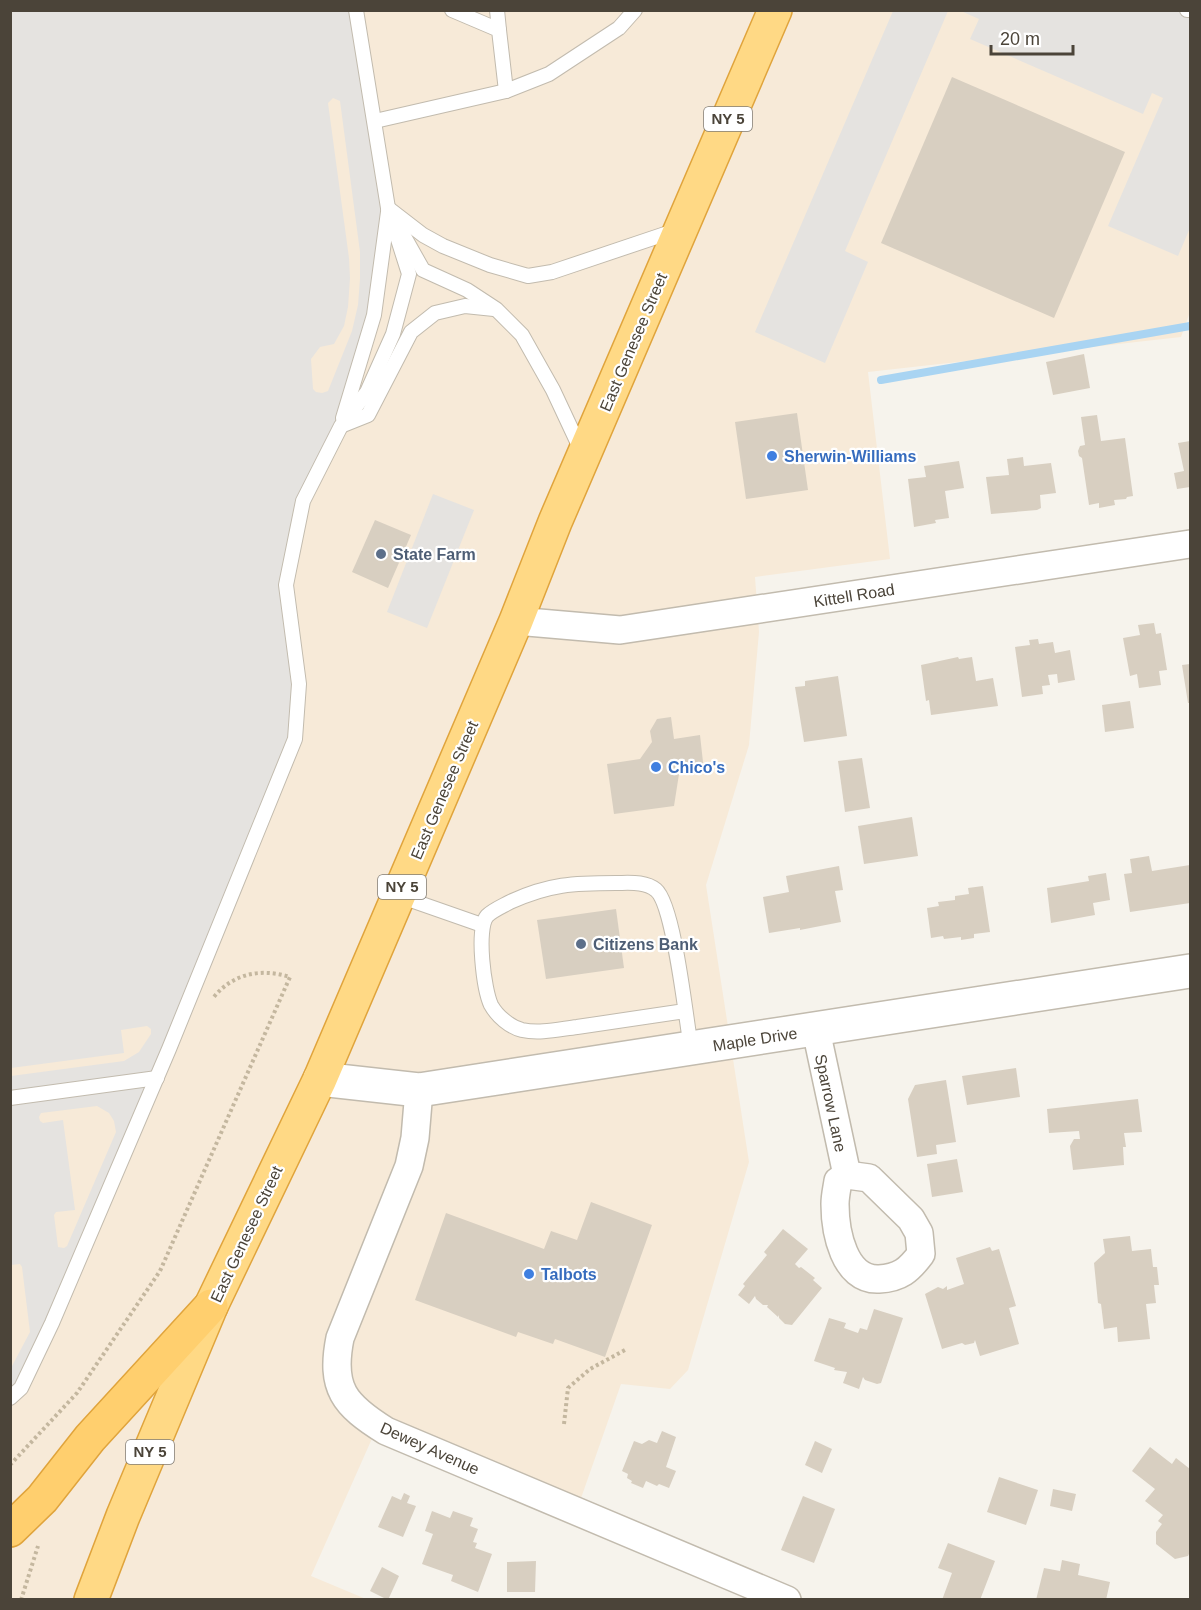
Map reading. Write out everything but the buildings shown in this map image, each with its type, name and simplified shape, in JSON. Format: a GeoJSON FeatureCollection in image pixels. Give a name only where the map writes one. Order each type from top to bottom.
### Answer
{"type":"FeatureCollection","features":[{"type":"Feature","properties":{"kind":"highway","name":"East Genesee Street"},"geometry":{"type":"LineString","coordinates":[[91,1599],[123,1516],[212,1306],[320,1079],[399,896],[775,10]]}},
{"type":"Feature","properties":{"kind":"highway"},"geometry":{"type":"LineString","coordinates":[[10,1530],[42,1499],[90,1438],[212,1306]]}},
{"type":"Feature","properties":{"kind":"street","name":"Kittell Road"},"geometry":{"type":"LineString","coordinates":[[516,621],[620,630],[1191,544]]}},
{"type":"Feature","properties":{"kind":"street","name":"Maple Drive"},"geometry":{"type":"LineString","coordinates":[[320,1079],[419,1090],[1191,971]]}},
{"type":"Feature","properties":{"kind":"street","name":"Sparrow Lane"},"geometry":{"type":"LineString","coordinates":[[816,1030],[847,1175]]}},
{"type":"Feature","properties":{"kind":"street","name":"Dewey Avenue"},"geometry":{"type":"LineString","coordinates":[[419,1090],[415,1138],[409,1166],[340,1338],[336,1359],[339,1385],[347,1401],[360,1415],[386,1431],[787,1599]]}},
{"type":"Feature","properties":{"kind":"lane"},"geometry":{"type":"LineString","coordinates":[[341,426],[367,392],[393,334],[409,274],[388,208],[356,10]]}},
{"type":"Feature","properties":{"kind":"lane"},"geometry":{"type":"LineString","coordinates":[[452,10],[499,30]]}},
{"type":"Feature","properties":{"kind":"lane"},"geometry":{"type":"LineString","coordinates":[[497,10],[506,91]]}},
{"type":"Feature","properties":{"kind":"lane"},"geometry":{"type":"LineString","coordinates":[[375,121],[506,91],[549,74],[619,28],[635,10]]}},
{"type":"Feature","properties":{"kind":"lane"},"geometry":{"type":"LineString","coordinates":[[388,208],[423,235],[443,246],[490,265],[528,276],[552,272],[682,228]]}},
{"type":"Feature","properties":{"kind":"lane"},"geometry":{"type":"LineString","coordinates":[[388,208],[423,270],[467,290],[496,309],[522,335],[553,390],[584,456]]}},
{"type":"Feature","properties":{"kind":"lane"},"geometry":{"type":"LineString","coordinates":[[10,1398],[21,1388],[52,1323],[190,999],[295,739],[299,684],[286,585],[303,501],[341,426],[374,315],[388,208]]}},
{"type":"Feature","properties":{"kind":"lane"},"geometry":{"type":"LineString","coordinates":[[341,426],[368,415],[411,332],[435,313],[465,306],[496,309]]}},
{"type":"Feature","properties":{"kind":"lane"},"geometry":{"type":"LineString","coordinates":[[685,1011],[554,1030],[522,1030],[510,1025],[498,1015],[487,994],[482,925],[487,916],[503,906],[543,888],[585,883],[648,885],[656,890],[664,901],[670,917],[685,1011],[691,1049]]}},
{"type":"Feature","properties":{"kind":"lane"},"geometry":{"type":"LineString","coordinates":[[399,896],[482,925]]}},
{"type":"Feature","properties":{"kind":"lane"},"geometry":{"type":"LineString","coordinates":[[10,1098],[157,1078]]}},
{"type":"Feature","properties":{"kind":"path"},"geometry":{"type":"LineString","coordinates":[[10,1465],[77,1393],[160,1271],[290,977],[274,972],[244,975],[222,987],[208,1005],[190,999]]}},
{"type":"Feature","properties":{"kind":"path"},"geometry":{"type":"LineString","coordinates":[[564,1424],[568,1388],[590,1368],[625,1350]]}},
{"type":"Feature","properties":{"kind":"shaded area"},"geometry":{"type":"Polygon","coordinates":[[[10,11],[1190,11],[1190,312],[1181,337],[868,372],[890,559],[755,577],[759,632],[749,745],[706,885],[749,1162],[688,1370],[670,1389],[621,1384],[580,1501],[382,1416],[311,1576],[366,1599],[11,1599],[10,11]]]}},
{"type":"Feature","properties":{"kind":"shaded area"},"geometry":{"type":"Polygon","coordinates":[[[11,11],[356,11],[388,208],[374,315],[341,426],[303,501],[286,585],[299,684],[295,739],[169,1049],[11,1398],[11,1368],[30,1332],[22,1267],[20,1264],[11,1265],[11,1076],[124,1061],[139,1052],[151,1034],[151,1029],[147,1026],[121,1030],[124,1053],[11,1068],[11,11]],[[333,98],[328,103],[350,278],[344,326],[334,344],[320,347],[311,359],[313,389],[322,393],[328,391],[352,331],[358,305],[360,279],[360,252],[340,101],[333,98]],[[97,1106],[41,1113],[39,1117],[43,1123],[63,1120],[75,1210],[56,1212],[54,1215],[58,1247],[67,1246],[116,1132],[114,1121],[109,1113],[97,1106]]]}},
{"type":"Feature","properties":{"kind":"shaded area"},"geometry":{"type":"Polygon","coordinates":[[[893,11],[948,11],[845,251],[868,262],[825,363],[755,332],[893,11]]]}},
{"type":"Feature","properties":{"kind":"shaded area"},"geometry":{"type":"Polygon","coordinates":[[[961,11],[1190,11],[1190,228],[1178,256],[1108,226],[1163,98],[1152,93],[1143,114],[970,39],[979,19],[961,11]]]}},
{"type":"Feature","properties":{"kind":"shaded area"},"geometry":{"type":"Polygon","coordinates":[[[433,494],[474,510],[427,628],[387,612],[433,494]]]}},
{"type":"Feature","properties":{"kind":"waterway"},"geometry":{"type":"LineString","coordinates":[[881,380],[1190,326]]}},
{"type":"Feature","properties":{"kind":"place","name":"Sherwin-Williams"},"geometry":{"type":"Point","coordinates":[772,456]}},
{"type":"Feature","properties":{"kind":"place","name":"State Farm"},"geometry":{"type":"Point","coordinates":[381,554]}},
{"type":"Feature","properties":{"kind":"place","name":"Chico's"},"geometry":{"type":"Point","coordinates":[656,767]}},
{"type":"Feature","properties":{"kind":"place","name":"Citizens Bank"},"geometry":{"type":"Point","coordinates":[581,944]}},
{"type":"Feature","properties":{"kind":"place","name":"Talbots"},"geometry":{"type":"Point","coordinates":[529,1274]}}]}
